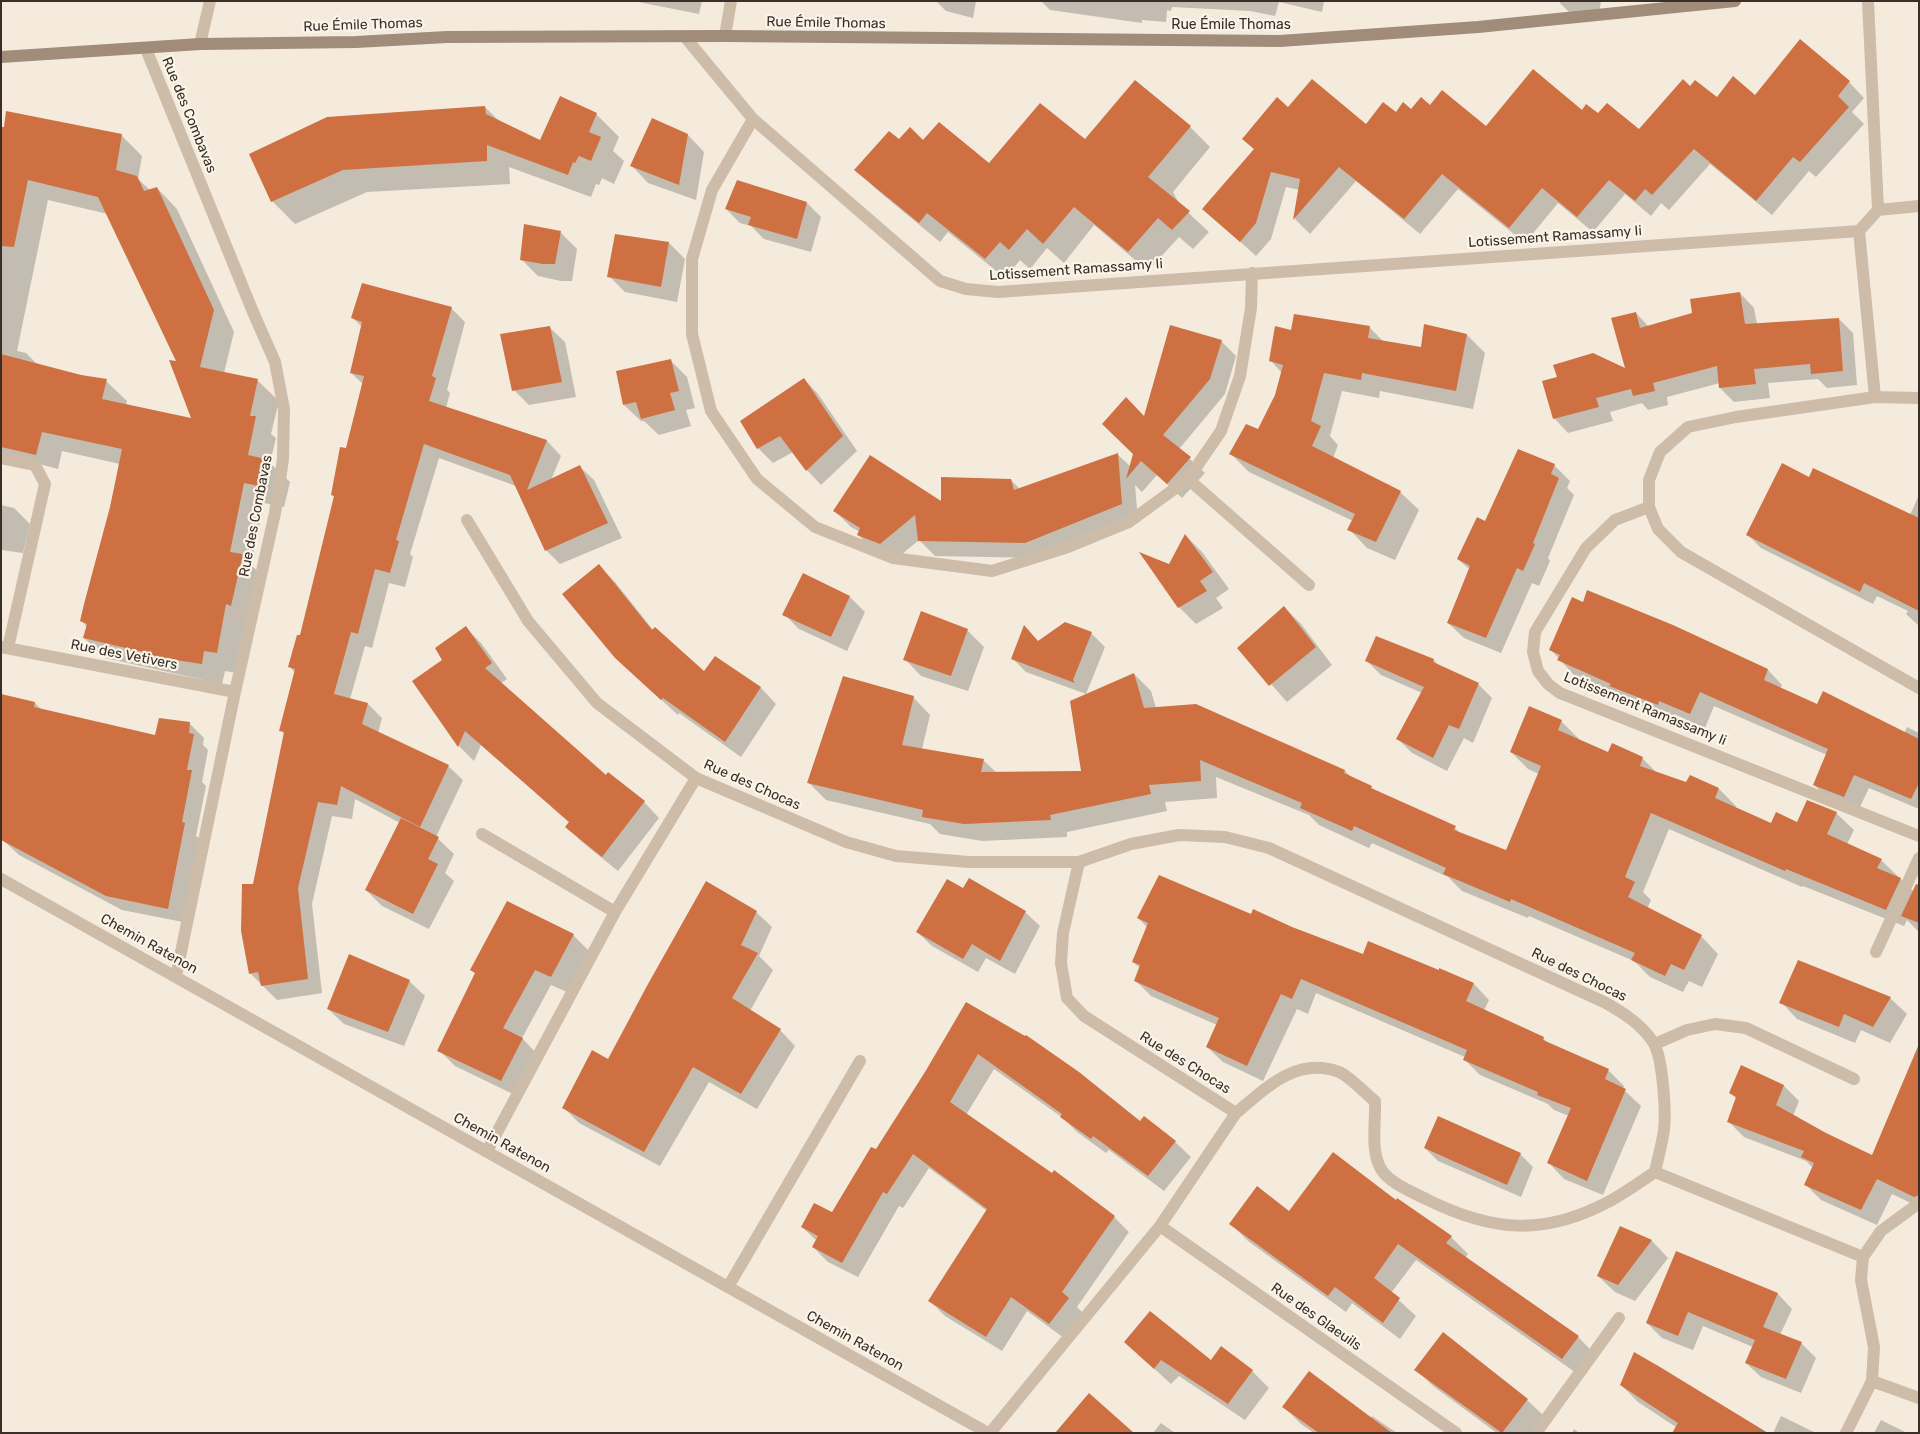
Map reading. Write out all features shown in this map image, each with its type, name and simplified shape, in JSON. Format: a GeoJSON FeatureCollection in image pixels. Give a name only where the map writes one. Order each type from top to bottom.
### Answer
{"type":"FeatureCollection","features":[{"type":"Feature","properties":{"kind":"street"},"geometry":{"type":"LineString","coordinates":[[200,44],[210,1]]}},
{"type":"Feature","properties":{"kind":"street"},"geometry":{"type":"LineString","coordinates":[[725,36],[730,1]]}},
{"type":"Feature","properties":{"kind":"street","name":"Rue Émile Thomas"},"geometry":{"type":"LineString","coordinates":[[1,57],[200,44],[356,42],[447,37],[725,36],[1280,41],[1478,27],[1735,1]]}},
{"type":"Feature","properties":{"kind":"street"},"geometry":{"type":"LineString","coordinates":[[1868,1],[1878,210]]}},
{"type":"Feature","properties":{"kind":"street","name":"Lotissement Ramassamy Ii"},"geometry":{"type":"LineString","coordinates":[[685,37],[753,119],[940,281],[966,290],[998,292],[1859,231]]}},
{"type":"Feature","properties":{"kind":"street","name":"Rue des Combavas"},"geometry":{"type":"LineString","coordinates":[[146,49],[252,312],[275,362],[284,409],[284,459],[275,513],[235,692],[176,976]]}},
{"type":"Feature","properties":{"kind":"street"},"geometry":{"type":"LineString","coordinates":[[753,119],[712,190],[692,259],[692,334],[711,411],[757,479],[815,527],[893,558],[992,571],[1068,547],[1129,522],[1188,478],[1221,431],[1240,376],[1251,308],[1252,273]]}},
{"type":"Feature","properties":{"kind":"street"},"geometry":{"type":"LineString","coordinates":[[1874,397],[1859,231],[1878,210],[1919,206]]}},
{"type":"Feature","properties":{"kind":"street"},"geometry":{"type":"LineString","coordinates":[[1919,398],[1874,397],[1736,417],[1688,427],[1660,452],[1649,480],[1649,507],[1658,530],[1681,552],[1919,688]]}},
{"type":"Feature","properties":{"kind":"street","name":"Rue des Vetivers"},"geometry":{"type":"LineString","coordinates":[[1,458],[35,465],[44,484],[5,648],[235,692]]}},
{"type":"Feature","properties":{"kind":"street"},"geometry":{"type":"LineString","coordinates":[[1188,478],[1309,586]]}},
{"type":"Feature","properties":{"kind":"street","name":"Lotissement Ramassamy Ii"},"geometry":{"type":"LineString","coordinates":[[1649,507],[1615,520],[1586,548],[1535,632],[1534,652],[1538,671],[1548,684],[1560,693],[1919,836]]}},
{"type":"Feature","properties":{"kind":"street","name":"Rue des Chocas"},"geometry":{"type":"LineString","coordinates":[[467,520],[528,622],[597,703],[696,778],[846,842],[896,856],[969,862],[1079,862],[1131,844],[1179,835],[1225,837],[1269,848],[1606,1003],[1632,1018],[1655,1044],[1661,1065],[1664,1129],[1655,1172],[1611,1200],[1587,1212],[1560,1221],[1535,1226],[1505,1225],[1479,1221],[1454,1212],[1397,1184],[1381,1170],[1375,1152],[1375,1102],[1340,1072],[1310,1067],[1278,1079],[1236,1113],[1084,1016],[1067,998],[1061,963],[1063,933],[1079,862]]}},
{"type":"Feature","properties":{"kind":"street"},"geometry":{"type":"LineString","coordinates":[[486,1151],[616,912],[696,778]]}},
{"type":"Feature","properties":{"kind":"street"},"geometry":{"type":"LineString","coordinates":[[482,834],[616,912]]}},
{"type":"Feature","properties":{"kind":"street"},"geometry":{"type":"LineString","coordinates":[[1876,952],[1919,858]]}},
{"type":"Feature","properties":{"kind":"street","name":"Chemin Ratenon"},"geometry":{"type":"LineString","coordinates":[[1,879],[989,1433]]}},
{"type":"Feature","properties":{"kind":"street"},"geometry":{"type":"LineString","coordinates":[[1655,1044],[1687,1030],[1715,1024],[1746,1028],[1854,1079]]}},
{"type":"Feature","properties":{"kind":"street"},"geometry":{"type":"LineString","coordinates":[[728,1287],[860,1061]]}},
{"type":"Feature","properties":{"kind":"street"},"geometry":{"type":"LineString","coordinates":[[989,1433],[1160,1226],[1236,1113]]}},
{"type":"Feature","properties":{"kind":"street"},"geometry":{"type":"LineString","coordinates":[[1655,1172],[1863,1257]]}},
{"type":"Feature","properties":{"kind":"street"},"geometry":{"type":"LineString","coordinates":[[1846,1433],[1872,1381],[1874,1347],[1861,1280],[1863,1257],[1881,1231],[1919,1203]]}},
{"type":"Feature","properties":{"kind":"street","name":"Rue des Glaeuils"},"geometry":{"type":"LineString","coordinates":[[1160,1226],[1456,1433]]}},
{"type":"Feature","properties":{"kind":"street"},"geometry":{"type":"LineString","coordinates":[[1536,1433],[1619,1318]]}},
{"type":"Feature","properties":{"kind":"street"},"geometry":{"type":"LineString","coordinates":[[1872,1381],[1919,1398]]}},
{"type":"Feature","properties":{"kind":"building"},"geometry":{"type":"Polygon","coordinates":[[[1800,39],[1850,81],[1838,96],[1849,107],[1800,162],[1793,157],[1756,201],[1694,149],[1652,195],[1645,189],[1635,201],[1609,180],[1577,217],[1542,188],[1509,228],[1442,174],[1404,219],[1339,167],[1293,220],[1300,179],[1271,172],[1256,223],[1240,242],[1202,209],[1254,149],[1242,139],[1277,97],[1288,107],[1312,79],[1366,124],[1383,102],[1396,112],[1403,102],[1411,109],[1421,97],[1430,105],[1442,90],[1486,126],[1533,69],[1582,110],[1586,104],[1598,113],[1607,103],[1639,129],[1683,79],[1690,86],[1695,80],[1717,97],[1733,76],[1755,95],[1800,39]]]}},
{"type":"Feature","properties":{"kind":"building"},"geometry":{"type":"Polygon","coordinates":[[[1135,80],[1191,126],[1148,177],[1190,211],[1172,230],[1158,218],[1128,252],[1074,207],[1043,244],[1027,229],[1009,250],[1000,242],[985,259],[927,213],[919,223],[854,170],[889,131],[899,139],[910,127],[923,140],[939,122],[989,163],[1040,103],[1085,139],[1135,80]]]}},
{"type":"Feature","properties":{"kind":"building"},"geometry":{"type":"Polygon","coordinates":[[[560,96],[597,113],[589,132],[601,137],[591,161],[579,156],[575,163],[573,162],[568,175],[487,145],[487,161],[343,170],[271,202],[249,154],[327,117],[485,106],[486,114],[540,140],[560,96]]]}},
{"type":"Feature","properties":{"kind":"building"},"geometry":{"type":"Polygon","coordinates":[[[6,111],[122,134],[116,170],[137,176],[144,191],[157,187],[214,310],[200,367],[258,379],[250,416],[256,416],[248,455],[270,460],[264,487],[244,483],[230,552],[243,554],[231,606],[226,604],[217,653],[204,651],[202,664],[143,655],[143,652],[83,638],[87,624],[80,621],[110,507],[122,449],[42,432],[36,455],[1,447],[1,354],[81,375],[107,379],[102,399],[191,418],[169,360],[176,361],[98,197],[28,180],[14,247],[1,246],[1,127],[4,127],[6,111]]]}},
{"type":"Feature","properties":{"kind":"building"},"geometry":{"type":"Polygon","coordinates":[[[652,118],[688,134],[679,185],[630,166],[652,118]]]}},
{"type":"Feature","properties":{"kind":"building"},"geometry":{"type":"Polygon","coordinates":[[[737,180],[807,202],[797,239],[748,225],[751,217],[725,209],[737,180]]]}},
{"type":"Feature","properties":{"kind":"building"},"geometry":{"type":"Polygon","coordinates":[[[524,224],[561,231],[555,264],[520,260],[524,224]]]}},
{"type":"Feature","properties":{"kind":"building"},"geometry":{"type":"Polygon","coordinates":[[[615,234],[669,242],[661,287],[607,277],[615,234]]]}},
{"type":"Feature","properties":{"kind":"building"},"geometry":{"type":"Polygon","coordinates":[[[362,283],[452,307],[432,376],[436,378],[429,401],[547,440],[527,490],[580,465],[608,523],[545,551],[510,475],[424,444],[396,540],[399,541],[390,573],[375,569],[358,634],[351,632],[334,694],[368,703],[362,724],[449,765],[420,827],[341,786],[337,805],[318,802],[298,888],[308,979],[261,986],[258,972],[249,974],[241,931],[242,884],[253,884],[284,732],[279,731],[295,669],[288,667],[297,635],[300,635],[334,496],[331,495],[340,447],[346,448],[364,376],[350,373],[362,322],[351,318],[362,283]]]}},
{"type":"Feature","properties":{"kind":"building"},"geometry":{"type":"Polygon","coordinates":[[[1740,292],[1745,324],[1839,318],[1843,371],[1811,374],[1810,364],[1754,369],[1756,384],[1719,388],[1717,366],[1653,383],[1655,391],[1633,396],[1631,389],[1596,398],[1599,407],[1553,419],[1542,381],[1557,377],[1553,365],[1593,353],[1625,368],[1611,318],[1636,312],[1640,328],[1692,313],[1690,299],[1740,292]]]}},
{"type":"Feature","properties":{"kind":"building"},"geometry":{"type":"Polygon","coordinates":[[[1294,314],[1370,326],[1368,338],[1421,347],[1424,324],[1467,334],[1456,391],[1362,373],[1361,380],[1324,373],[1311,421],[1321,426],[1312,446],[1401,491],[1376,542],[1347,530],[1355,514],[1229,454],[1246,424],[1258,429],[1275,395],[1283,365],[1269,361],[1275,326],[1291,330],[1294,314]]]}},
{"type":"Feature","properties":{"kind":"building"},"geometry":{"type":"Polygon","coordinates":[[[1170,325],[1222,340],[1210,379],[1163,435],[1191,457],[1167,484],[1141,461],[1126,479],[1133,454],[1102,424],[1126,397],[1144,416],[1170,325]]]}},
{"type":"Feature","properties":{"kind":"building"},"geometry":{"type":"Polygon","coordinates":[[[550,326],[562,382],[512,391],[500,334],[550,326]]]}},
{"type":"Feature","properties":{"kind":"building"},"geometry":{"type":"Polygon","coordinates":[[[671,359],[679,391],[670,393],[675,410],[641,419],[636,402],[623,405],[616,371],[671,359]]]}},
{"type":"Feature","properties":{"kind":"building"},"geometry":{"type":"Polygon","coordinates":[[[804,378],[843,436],[806,471],[780,436],[757,449],[740,421],[804,378]]]}},
{"type":"Feature","properties":{"kind":"building"},"geometry":{"type":"Polygon","coordinates":[[[1518,449],[1555,464],[1551,474],[1559,478],[1523,571],[1517,568],[1486,638],[1447,623],[1470,566],[1457,559],[1477,517],[1485,521],[1518,449]]]}},
{"type":"Feature","properties":{"kind":"building"},"geometry":{"type":"Polygon","coordinates":[[[1118,453],[1122,504],[1025,543],[918,541],[915,515],[880,544],[857,535],[860,528],[833,511],[870,455],[941,501],[941,477],[1011,479],[1014,490],[1118,453]]]}},
{"type":"Feature","properties":{"kind":"building"},"geometry":{"type":"Polygon","coordinates":[[[1782,463],[1809,477],[1813,468],[1919,518],[1919,611],[1864,583],[1860,592],[1746,535],[1782,463]]]}},
{"type":"Feature","properties":{"kind":"building"},"geometry":{"type":"Polygon","coordinates":[[[1185,534],[1213,572],[1200,581],[1207,591],[1178,608],[1139,552],[1169,564],[1185,534]]]}},
{"type":"Feature","properties":{"kind":"building"},"geometry":{"type":"Polygon","coordinates":[[[599,564],[652,630],[655,627],[704,671],[715,656],[761,687],[725,742],[663,698],[661,700],[615,658],[562,594],[599,564]]]}},
{"type":"Feature","properties":{"kind":"building"},"geometry":{"type":"Polygon","coordinates":[[[803,573],[850,596],[831,637],[782,615],[803,573]]]}},
{"type":"Feature","properties":{"kind":"building"},"geometry":{"type":"Polygon","coordinates":[[[1587,590],[1673,625],[1768,669],[1764,680],[1817,704],[1823,691],[1919,739],[1919,783],[1911,799],[1854,775],[1844,797],[1813,785],[1828,749],[1700,692],[1690,714],[1659,701],[1658,705],[1609,686],[1611,684],[1557,660],[1560,655],[1549,650],[1572,597],[1583,602],[1587,590]]]}},
{"type":"Feature","properties":{"kind":"building"},"geometry":{"type":"Polygon","coordinates":[[[1284,606],[1316,647],[1269,686],[1237,648],[1284,606]]]}},
{"type":"Feature","properties":{"kind":"building"},"geometry":{"type":"Polygon","coordinates":[[[921,611],[968,629],[951,676],[903,660],[921,611]]]}},
{"type":"Feature","properties":{"kind":"building"},"geometry":{"type":"Polygon","coordinates":[[[1065,622],[1092,632],[1073,680],[1075,683],[1011,659],[1024,625],[1038,641],[1065,622]]]}},
{"type":"Feature","properties":{"kind":"building"},"geometry":{"type":"Polygon","coordinates":[[[466,626],[492,663],[485,668],[606,775],[608,772],[645,801],[602,857],[565,827],[569,822],[465,731],[458,747],[412,681],[442,660],[435,648],[466,626]]]}},
{"type":"Feature","properties":{"kind":"building"},"geometry":{"type":"Polygon","coordinates":[[[1376,636],[1434,659],[1433,662],[1479,683],[1459,729],[1449,725],[1433,758],[1396,739],[1424,687],[1365,661],[1376,636]]]}},
{"type":"Feature","properties":{"kind":"building"},"geometry":{"type":"Polygon","coordinates":[[[1134,673],[1144,708],[1196,704],[1345,770],[1344,773],[1372,786],[1371,788],[1456,826],[1454,830],[1506,850],[1541,766],[1510,752],[1529,706],[1562,720],[1558,730],[1608,752],[1612,743],[1643,757],[1640,766],[1686,782],[1690,775],[1719,788],[1715,798],[1771,823],[1776,812],[1797,822],[1807,800],[1837,812],[1827,834],[1882,859],[1877,868],[1901,878],[1886,910],[1786,869],[1785,871],[1651,813],[1625,877],[1635,882],[1628,897],[1702,935],[1684,970],[1671,964],[1665,976],[1631,960],[1635,953],[1511,899],[1510,902],[1443,874],[1446,868],[1354,826],[1352,831],[1300,808],[1302,803],[1200,760],[1201,781],[1149,785],[1151,794],[1050,815],[1051,820],[964,824],[922,817],[923,810],[807,783],[843,676],[914,696],[902,745],[984,759],[981,772],[1081,771],[1070,701],[1134,673]]]}},
{"type":"Feature","properties":{"kind":"building"},"geometry":{"type":"Polygon","coordinates":[[[1,694],[35,702],[34,707],[155,735],[159,718],[190,722],[189,733],[194,734],[187,770],[192,770],[182,822],[185,823],[168,909],[106,896],[1,840],[1,694]]]}},
{"type":"Feature","properties":{"kind":"building"},"geometry":{"type":"Polygon","coordinates":[[[401,818],[439,837],[428,859],[438,864],[413,914],[365,890],[401,818]]]}},
{"type":"Feature","properties":{"kind":"building"},"geometry":{"type":"Polygon","coordinates":[[[1159,875],[1251,914],[1253,909],[1292,927],[1363,954],[1368,941],[1474,983],[1466,1001],[1544,1037],[1543,1040],[1609,1069],[1605,1079],[1626,1089],[1587,1181],[1547,1163],[1571,1108],[1537,1095],[1538,1092],[1463,1060],[1467,1050],[1301,979],[1292,999],[1281,994],[1247,1066],[1206,1047],[1219,1018],[1134,981],[1140,965],[1132,962],[1148,923],[1137,918],[1159,875]]]}},
{"type":"Feature","properties":{"kind":"building"},"geometry":{"type":"Polygon","coordinates":[[[969,878],[1026,911],[1000,961],[972,944],[963,959],[916,932],[947,879],[963,888],[969,878]]]}},
{"type":"Feature","properties":{"kind":"building"},"geometry":{"type":"Polygon","coordinates":[[[706,881],[757,911],[741,945],[758,953],[732,998],[781,1029],[741,1094],[693,1067],[644,1152],[562,1108],[592,1050],[608,1059],[706,881]]]}},
{"type":"Feature","properties":{"kind":"building"},"geometry":{"type":"Polygon","coordinates":[[[1916,884],[1919,885],[1919,923],[1901,916],[1916,884]]]}},
{"type":"Feature","properties":{"kind":"building"},"geometry":{"type":"Polygon","coordinates":[[[507,901],[574,934],[551,977],[535,970],[503,1028],[523,1038],[501,1081],[437,1051],[475,973],[470,970],[507,901]]]}},
{"type":"Feature","properties":{"kind":"building"},"geometry":{"type":"Polygon","coordinates":[[[349,954],[410,980],[388,1032],[327,1009],[349,954]]]}},
{"type":"Feature","properties":{"kind":"building"},"geometry":{"type":"Polygon","coordinates":[[[1798,960],[1891,997],[1873,1027],[1844,1014],[1839,1027],[1779,1003],[1798,960]]]}},
{"type":"Feature","properties":{"kind":"building"},"geometry":{"type":"Polygon","coordinates":[[[966,1002],[1026,1035],[1079,1072],[1140,1121],[1144,1116],[1176,1141],[1148,1176],[1093,1136],[1091,1139],[1060,1117],[1062,1114],[978,1054],[950,1102],[1052,1173],[1054,1170],[1115,1216],[1062,1292],[1069,1298],[1049,1324],[1011,1297],[986,1337],[928,1301],[987,1209],[913,1154],[887,1194],[883,1192],[842,1263],[812,1247],[818,1236],[801,1227],[814,1203],[832,1212],[871,1147],[876,1149],[925,1072],[966,1002]]]}},
{"type":"Feature","properties":{"kind":"building"},"geometry":{"type":"Polygon","coordinates":[[[1919,1044],[1919,1195],[1914,1197],[1877,1179],[1861,1210],[1804,1185],[1814,1163],[1801,1157],[1804,1151],[1727,1122],[1736,1097],[1729,1093],[1741,1065],[1784,1085],[1776,1105],[1826,1133],[1872,1155],[1919,1044]]]}},
{"type":"Feature","properties":{"kind":"building"},"geometry":{"type":"Polygon","coordinates":[[[1438,1116],[1521,1153],[1507,1185],[1424,1148],[1438,1116]]]}},
{"type":"Feature","properties":{"kind":"building"},"geometry":{"type":"Polygon","coordinates":[[[1333,1152],[1396,1200],[1397,1198],[1452,1236],[1446,1243],[1579,1336],[1562,1359],[1398,1244],[1374,1278],[1400,1298],[1383,1323],[1335,1287],[1328,1296],[1229,1224],[1257,1186],[1289,1211],[1333,1152]]]}},
{"type":"Feature","properties":{"kind":"building"},"geometry":{"type":"Polygon","coordinates":[[[1620,1226],[1652,1240],[1618,1285],[1597,1276],[1620,1226]]]}},
{"type":"Feature","properties":{"kind":"building"},"geometry":{"type":"Polygon","coordinates":[[[1676,1251],[1778,1293],[1763,1327],[1802,1342],[1786,1379],[1745,1363],[1755,1340],[1688,1312],[1678,1336],[1646,1323],[1676,1251]]]}},
{"type":"Feature","properties":{"kind":"building"},"geometry":{"type":"Polygon","coordinates":[[[1150,1311],[1211,1360],[1221,1346],[1253,1370],[1228,1404],[1161,1360],[1154,1369],[1124,1342],[1150,1311]]]}},
{"type":"Feature","properties":{"kind":"building"},"geometry":{"type":"Polygon","coordinates":[[[1443,1332],[1528,1399],[1502,1433],[1414,1370],[1443,1332]]]}},
{"type":"Feature","properties":{"kind":"building"},"geometry":{"type":"Polygon","coordinates":[[[1634,1352],[1768,1433],[1672,1433],[1678,1423],[1620,1385],[1634,1352]]]}},
{"type":"Feature","properties":{"kind":"building"},"geometry":{"type":"Polygon","coordinates":[[[1309,1371],[1392,1433],[1319,1433],[1282,1407],[1309,1371]]]}},
{"type":"Feature","properties":{"kind":"building"},"geometry":{"type":"Polygon","coordinates":[[[1089,1393],[1134,1433],[1055,1433],[1089,1393]]]}}]}
